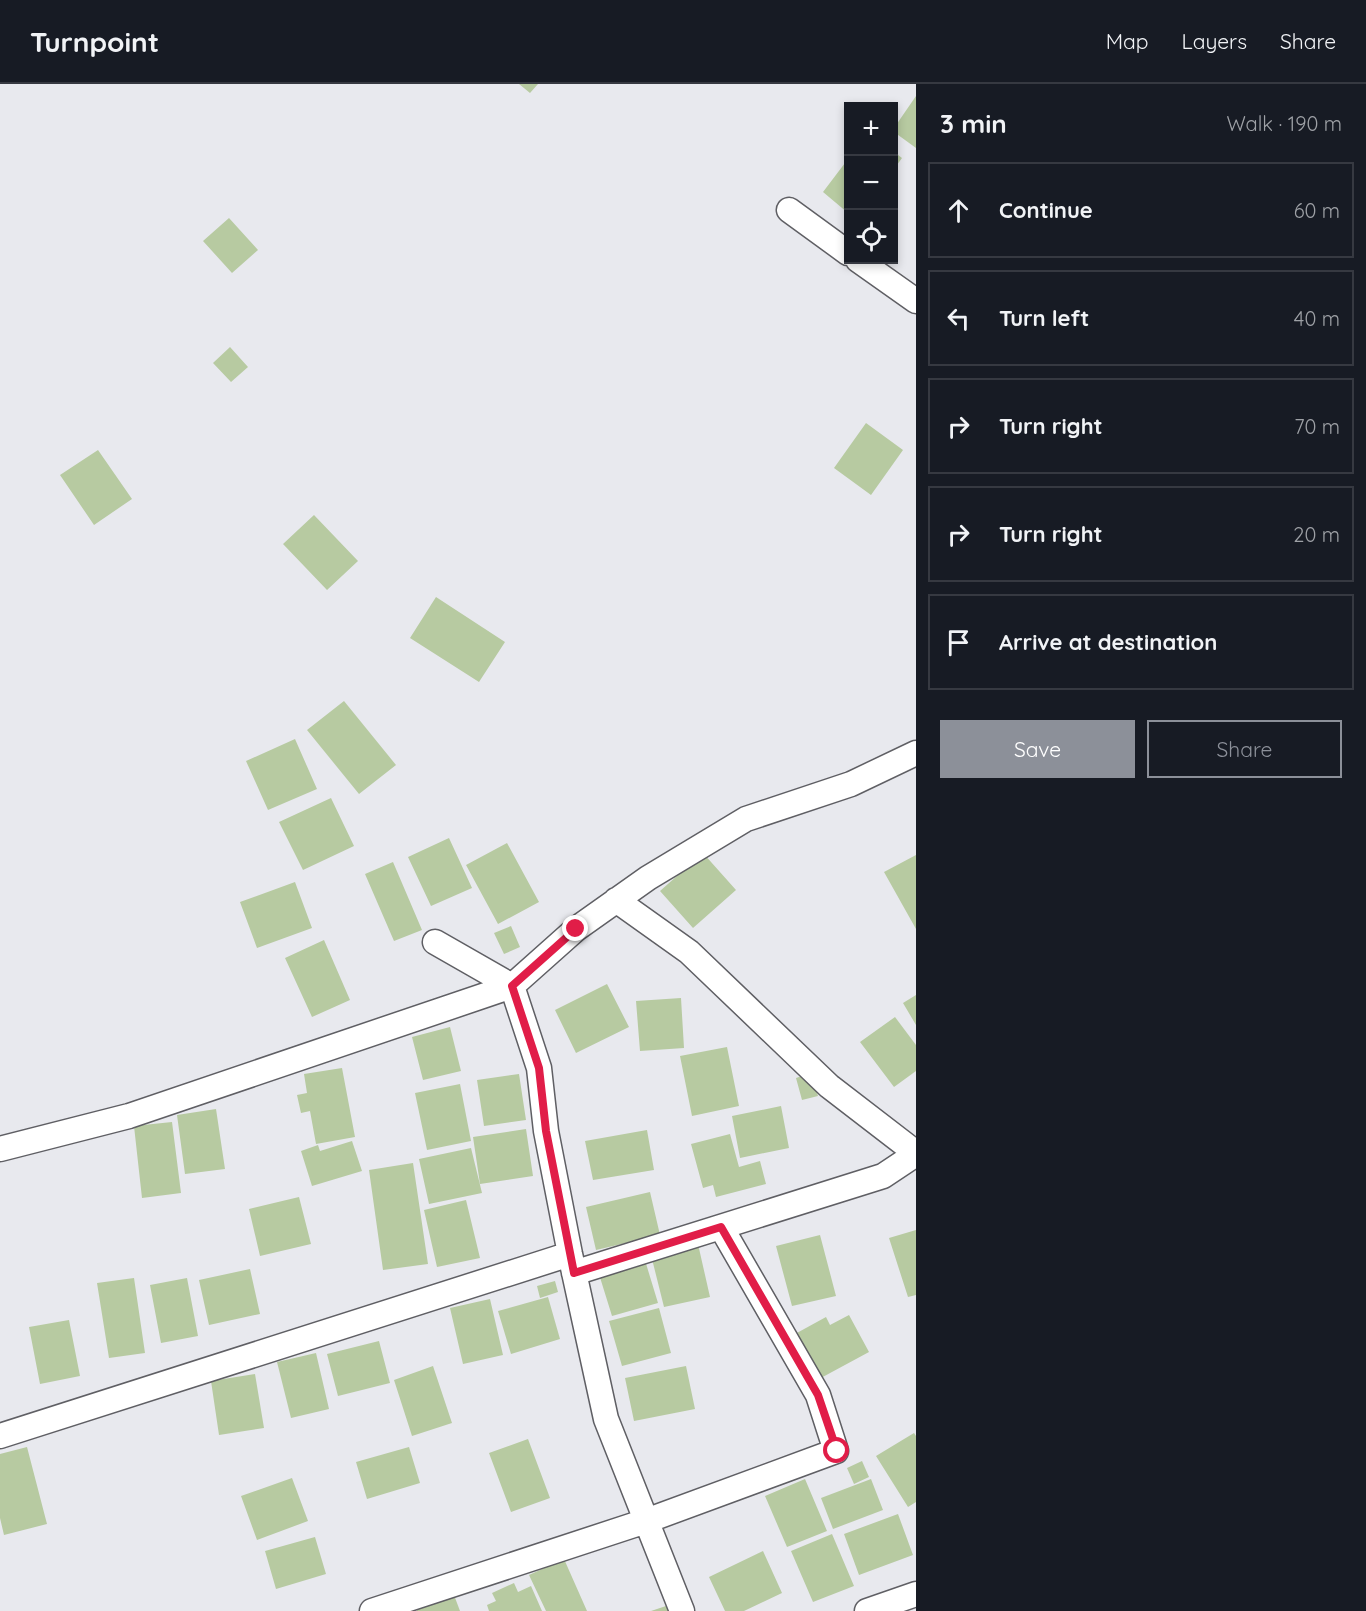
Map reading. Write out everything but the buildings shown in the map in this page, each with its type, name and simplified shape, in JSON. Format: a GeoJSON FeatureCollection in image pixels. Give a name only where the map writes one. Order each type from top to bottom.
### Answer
{"type":"FeatureCollection","features":[{"type":"Feature","properties":{"kind":"street"},"geometry":{"type":"LineString","coordinates":[[789,210],[844,249]]}},
{"type":"Feature","properties":{"kind":"street"},"geometry":{"type":"LineString","coordinates":[[864,264],[916,301]]}},
{"type":"Feature","properties":{"kind":"street"},"geometry":{"type":"LineString","coordinates":[[0,1149],[129,1116],[512,986],[576,929],[616,900],[746,819],[851,784],[916,753]]}},
{"type":"Feature","properties":{"kind":"street"},"geometry":{"type":"LineString","coordinates":[[0,1436],[572,1264],[721,1227],[883,1176],[916,1153],[829,1086],[689,952],[616,900]]}},
{"type":"Feature","properties":{"kind":"street"},"geometry":{"type":"LineString","coordinates":[[435,942],[512,986],[539,1068],[546,1131],[606,1419],[682,1611]]}},
{"type":"Feature","properties":{"kind":"street"},"geometry":{"type":"LineString","coordinates":[[372,1611],[646,1521],[837,1451],[818,1395],[721,1227]]}},
{"type":"Feature","properties":{"kind":"street"},"geometry":{"type":"LineString","coordinates":[[867,1611],[916,1594]]}},
{"type":"Feature","properties":{"kind":"route"},"geometry":{"type":"LineString","coordinates":[[576,929],[512,986],[539,1068],[546,1131],[574,1273],[721,1227],[818,1395],[837,1451]]}}]}
